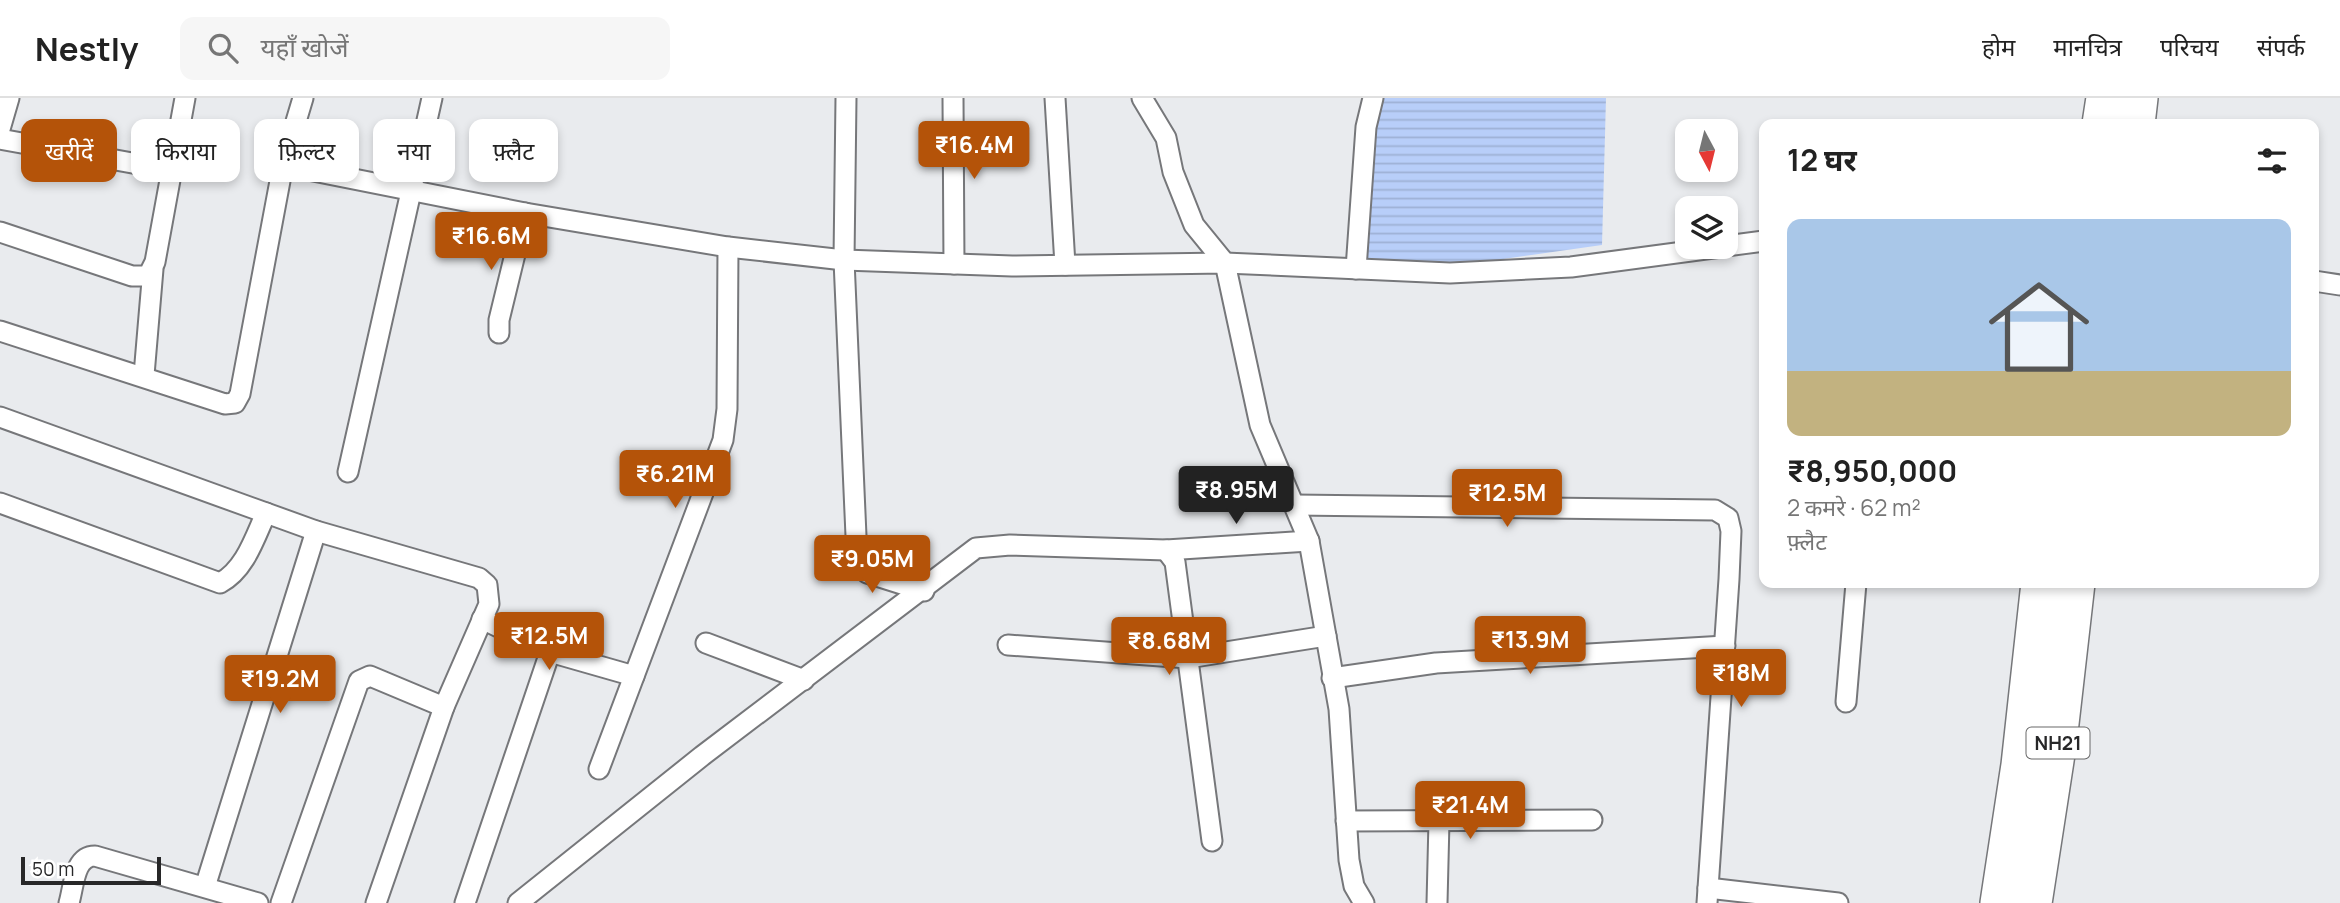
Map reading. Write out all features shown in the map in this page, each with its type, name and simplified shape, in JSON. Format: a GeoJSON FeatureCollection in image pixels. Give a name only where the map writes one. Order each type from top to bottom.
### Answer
{"type":"FeatureCollection","features":[{"type":"Feature","properties":{"kind":"highway"},"geometry":{"type":"LineString","coordinates":[[2102,119],[2105,98]]}},
{"type":"Feature","properties":{"kind":"highway"},"geometry":{"type":"LineString","coordinates":[[2137,119],[2139,98]]}},
{"type":"Feature","properties":{"kind":"highway","name":"NH21"},"geometry":{"type":"LineString","coordinates":[[1999,903],[2020,765],[2039,588]]}},
{"type":"Feature","properties":{"kind":"highway","name":"NH21"},"geometry":{"type":"LineString","coordinates":[[2033,903],[2058,741],[2075,588]]}},
{"type":"Feature","properties":{"kind":"street"},"geometry":{"type":"LineString","coordinates":[[0,130],[9,98]]}},
{"type":"Feature","properties":{"kind":"street"},"geometry":{"type":"LineString","coordinates":[[181,119],[185,98]]}},
{"type":"Feature","properties":{"kind":"street"},"geometry":{"type":"LineString","coordinates":[[297,119],[303,98]]}},
{"type":"Feature","properties":{"kind":"street"},"geometry":{"type":"LineString","coordinates":[[348,472],[432,98]]}},
{"type":"Feature","properties":{"kind":"street"},"geometry":{"type":"LineString","coordinates":[[846,98],[844,260],[857,559],[867,573],[924,591]]}},
{"type":"Feature","properties":{"kind":"street"},"geometry":{"type":"LineString","coordinates":[[953,98],[954,264]]}},
{"type":"Feature","properties":{"kind":"street"},"geometry":{"type":"LineString","coordinates":[[1055,98],[1065,265]]}},
{"type":"Feature","properties":{"kind":"street"},"geometry":{"type":"LineString","coordinates":[[1142,98],[1166,138],[1173,172],[1194,225],[1225,264],[1260,425],[1309,541],[1339,709],[1346,821],[1354,886],[1364,903]]}},
{"type":"Feature","properties":{"kind":"street"},"geometry":{"type":"LineString","coordinates":[[1356,269],[1366,127],[1373,98]]}},
{"type":"Feature","properties":{"kind":"street"},"geometry":{"type":"LineString","coordinates":[[0,139],[131,163]]}},
{"type":"Feature","properties":{"kind":"street"},"geometry":{"type":"LineString","coordinates":[[359,180],[525,213],[728,247],[844,260],[954,264],[1225,264],[1450,273],[1571,267],[1675,253]]}},
{"type":"Feature","properties":{"kind":"street"},"geometry":{"type":"LineString","coordinates":[[144,376],[153,270],[170,182]]}},
{"type":"Feature","properties":{"kind":"street"},"geometry":{"type":"LineString","coordinates":[[0,331],[225,404],[235,403],[240,394],[281,182]]}},
{"type":"Feature","properties":{"kind":"street"},"geometry":{"type":"LineString","coordinates":[[499,333],[499,320],[525,213]]}},
{"type":"Feature","properties":{"kind":"street"},"geometry":{"type":"LineString","coordinates":[[0,232],[132,276],[142,278],[153,270]]}},
{"type":"Feature","properties":{"kind":"street"},"geometry":{"type":"LineString","coordinates":[[1738,244],[1759,242]]}},
{"type":"Feature","properties":{"kind":"street"},"geometry":{"type":"LineString","coordinates":[[599,769],[723,440],[727,409],[728,247]]}},
{"type":"Feature","properties":{"kind":"street"},"geometry":{"type":"LineString","coordinates":[[2319,282],[2340,285]]}},
{"type":"Feature","properties":{"kind":"street"},"geometry":{"type":"LineString","coordinates":[[0,417],[316,531],[479,578],[487,585],[489,595],[482,619],[444,707],[376,903]]}},
{"type":"Feature","properties":{"kind":"street"},"geometry":{"type":"LineString","coordinates":[[0,503],[220,583],[230,578],[245,558],[266,513]]}},
{"type":"Feature","properties":{"kind":"street"},"geometry":{"type":"LineString","coordinates":[[1294,505],[1715,510],[1728,517],[1731,531],[1725,646],[1707,895],[1838,903]]}},
{"type":"Feature","properties":{"kind":"street"},"geometry":{"type":"LineString","coordinates":[[205,887],[316,531]]}},
{"type":"Feature","properties":{"kind":"street"},"geometry":{"type":"LineString","coordinates":[[518,903],[702,756],[924,591],[970,552],[984,546],[1166,550],[1309,541]]}},
{"type":"Feature","properties":{"kind":"street"},"geometry":{"type":"LineString","coordinates":[[1166,550],[1175,562],[1212,841]]}},
{"type":"Feature","properties":{"kind":"street"},"geometry":{"type":"LineString","coordinates":[[1846,702],[1856,588]]}},
{"type":"Feature","properties":{"kind":"street"},"geometry":{"type":"LineString","coordinates":[[482,619],[550,652],[634,676]]}},
{"type":"Feature","properties":{"kind":"street"},"geometry":{"type":"LineString","coordinates":[[1009,645],[1188,658],[1326,636]]}},
{"type":"Feature","properties":{"kind":"street"},"geometry":{"type":"LineString","coordinates":[[706,643],[804,680]]}},
{"type":"Feature","properties":{"kind":"street"},"geometry":{"type":"LineString","coordinates":[[1332,678],[1436,663],[1725,646]]}},
{"type":"Feature","properties":{"kind":"street"},"geometry":{"type":"LineString","coordinates":[[465,903],[550,652]]}},
{"type":"Feature","properties":{"kind":"street"},"geometry":{"type":"LineString","coordinates":[[281,903],[359,681],[370,677],[444,707]]}},
{"type":"Feature","properties":{"kind":"street"},"geometry":{"type":"LineString","coordinates":[[1346,821],[1592,820]]}},
{"type":"Feature","properties":{"kind":"street"},"geometry":{"type":"LineString","coordinates":[[1437,903],[1439,821]]}},
{"type":"Feature","properties":{"kind":"street"},"geometry":{"type":"LineString","coordinates":[[69,903],[80,861],[87,856],[205,887],[248,902]]}},
{"type":"Feature","properties":{"kind":"water"},"geometry":{"type":"Polygon","coordinates":[[[1378,98],[1606,98],[1602,245],[1468,264],[1360,258],[1378,98]]]}}]}
